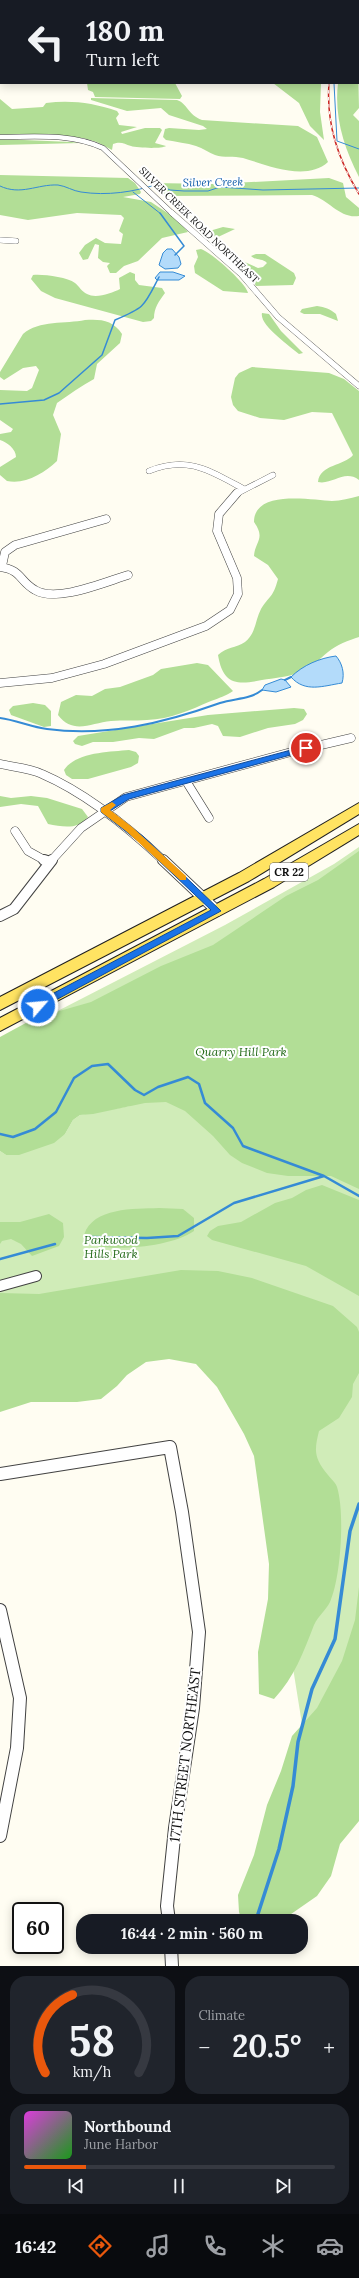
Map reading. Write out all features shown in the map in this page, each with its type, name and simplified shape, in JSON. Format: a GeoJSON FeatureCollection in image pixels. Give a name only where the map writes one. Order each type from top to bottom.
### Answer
{"type":"FeatureCollection","features":[{"type":"Feature","properties":{"kind":"main road","name":"CR 22"},"geometry":{"type":"LineString","coordinates":[[0,1004],[291,851],[359,808]]}},
{"type":"Feature","properties":{"kind":"main road","name":"CR 22"},"geometry":{"type":"LineString","coordinates":[[0,1026],[314,858],[359,829]]}},
{"type":"Feature","properties":{"kind":"street","name":"SILVER CREEK ROAD NORTHEAST"},"geometry":{"type":"LineString","coordinates":[[0,136],[78,139],[96,144],[109,152],[193,233],[241,274],[293,331],[359,386]]}},
{"type":"Feature","properties":{"kind":"street"},"geometry":{"type":"LineString","coordinates":[[0,240],[16,241]]}},
{"type":"Feature","properties":{"kind":"street"},"geometry":{"type":"LineString","coordinates":[[149,471],[166,463],[182,462],[198,466],[244,489]]}},
{"type":"Feature","properties":{"kind":"street"},"geometry":{"type":"LineString","coordinates":[[0,683],[37,681],[81,670],[206,626],[222,617],[234,605],[238,598],[240,584],[218,541],[216,525],[225,505],[244,489],[273,475]]}},
{"type":"Feature","properties":{"kind":"street"},"geometry":{"type":"LineString","coordinates":[[106,518],[15,544],[5,552],[1,567],[16,570],[35,591],[49,595],[67,592],[128,575]]}},
{"type":"Feature","properties":{"kind":"street"},"geometry":{"type":"LineString","coordinates":[[0,916],[14,909],[28,893],[50,862],[81,828],[104,810],[126,797],[292,752],[351,738]]}},
{"type":"Feature","properties":{"kind":"street"},"geometry":{"type":"LineString","coordinates":[[0,764],[41,773],[104,810],[141,839],[217,911]]}},
{"type":"Feature","properties":{"kind":"street"},"geometry":{"type":"LineString","coordinates":[[186,781],[209,818]]}},
{"type":"Feature","properties":{"kind":"street"},"geometry":{"type":"LineString","coordinates":[[15,831],[24,848],[32,855],[50,862]]}},
{"type":"Feature","properties":{"kind":"street"},"geometry":{"type":"LineString","coordinates":[[0,1286],[36,1276]]}},
{"type":"Feature","properties":{"kind":"street","name":"17TH STREET NORTHEAST"},"geometry":{"type":"LineString","coordinates":[[0,1474],[170,1447],[182,1512],[199,1632],[193,1708],[175,1828],[167,1906],[168,1914]]}},
{"type":"Feature","properties":{"kind":"street"},"geometry":{"type":"LineString","coordinates":[[0,1610],[20,1698],[17,1748],[7,1793],[0,1836]]}},
{"type":"Feature","properties":{"kind":"street"},"geometry":{"type":"LineString","coordinates":[[171,1954],[172,1966]]}},
{"type":"Feature","properties":{"kind":"green space"},"geometry":{"type":"Polygon","coordinates":[[[87,84],[176,84],[182,96],[180,99],[95,97],[93,92],[88,90],[87,84]]]}},
{"type":"Feature","properties":{"kind":"green space"},"geometry":{"type":"Polygon","coordinates":[[[274,84],[321,84],[320,112],[324,140],[310,126],[299,103],[274,84]]]}},
{"type":"Feature","properties":{"kind":"green space"},"geometry":{"type":"Polygon","coordinates":[[[338,84],[358,84],[359,108],[353,115],[359,121],[359,177],[341,132],[337,108],[338,84]]]}},
{"type":"Feature","properties":{"kind":"green space"},"geometry":{"type":"Polygon","coordinates":[[[91,98],[177,100],[197,118],[202,120],[298,126],[317,137],[328,162],[319,168],[309,171],[298,171],[275,168],[243,158],[215,155],[199,147],[166,140],[163,137],[165,129],[207,129],[203,126],[169,115],[161,108],[127,111],[91,100],[91,98]]]}},
{"type":"Feature","properties":{"kind":"green space"},"geometry":{"type":"Polygon","coordinates":[[[0,99],[12,109],[43,107],[46,103],[65,102],[91,104],[108,108],[117,111],[119,114],[116,118],[119,125],[137,127],[121,132],[122,134],[145,128],[160,128],[162,130],[155,143],[166,146],[160,148],[144,148],[118,143],[113,144],[112,150],[97,142],[83,138],[0,135],[0,99]]]}},
{"type":"Feature","properties":{"kind":"green space"},"geometry":{"type":"Polygon","coordinates":[[[0,139],[71,142],[80,143],[0,145],[0,139]]]}},
{"type":"Feature","properties":{"kind":"green space"},"geometry":{"type":"Polygon","coordinates":[[[0,175],[128,178],[135,183],[141,192],[140,194],[123,197],[151,202],[178,220],[188,232],[162,238],[138,261],[124,266],[116,273],[110,273],[107,266],[110,263],[103,262],[98,258],[99,245],[95,244],[88,259],[83,260],[79,253],[85,245],[96,238],[105,243],[121,244],[123,234],[119,231],[124,218],[121,215],[77,213],[28,220],[0,215],[0,175]]]}},
{"type":"Feature","properties":{"kind":"green space"},"geometry":{"type":"Polygon","coordinates":[[[329,178],[343,183],[346,197],[359,208],[359,216],[346,215],[318,197],[312,195],[164,196],[154,188],[153,183],[213,184],[329,178]]]}},
{"type":"Feature","properties":{"kind":"green space"},"geometry":{"type":"Polygon","coordinates":[[[223,227],[235,229],[218,237],[206,235],[206,232],[223,227]]]}},
{"type":"Feature","properties":{"kind":"green space"},"geometry":{"type":"Polygon","coordinates":[[[201,249],[206,251],[228,269],[242,283],[248,293],[223,291],[195,273],[194,266],[198,257],[196,250],[201,249]]]}},
{"type":"Feature","properties":{"kind":"green space"},"geometry":{"type":"Polygon","coordinates":[[[256,254],[265,254],[294,273],[296,278],[293,285],[256,286],[253,281],[234,263],[240,260],[258,268],[263,267],[267,263],[251,256],[256,254]]]}},
{"type":"Feature","properties":{"kind":"green space"},"geometry":{"type":"Polygon","coordinates":[[[130,272],[135,274],[135,280],[139,285],[162,288],[165,293],[157,305],[154,318],[151,321],[143,322],[55,298],[41,291],[31,279],[33,275],[61,278],[75,283],[87,294],[99,296],[120,289],[119,278],[130,272]]]}},
{"type":"Feature","properties":{"kind":"green space"},"geometry":{"type":"Polygon","coordinates":[[[317,306],[327,308],[334,312],[338,321],[320,314],[304,314],[300,312],[302,309],[317,306]]]}},
{"type":"Feature","properties":{"kind":"green space"},"geometry":{"type":"Polygon","coordinates":[[[262,313],[269,314],[281,331],[303,353],[299,354],[276,335],[265,323],[262,318],[262,313]]]}},
{"type":"Feature","properties":{"kind":"green space"},"geometry":{"type":"Polygon","coordinates":[[[101,320],[111,323],[122,334],[120,343],[97,364],[94,379],[57,403],[53,415],[61,434],[57,461],[40,474],[27,480],[14,482],[7,481],[0,475],[0,467],[16,457],[16,454],[11,446],[0,440],[0,434],[11,432],[13,429],[0,420],[0,390],[27,391],[32,388],[39,370],[36,366],[23,368],[4,380],[0,377],[0,372],[23,334],[29,330],[45,324],[101,320]]]}},
{"type":"Feature","properties":{"kind":"green space"},"geometry":{"type":"Polygon","coordinates":[[[252,367],[329,373],[344,379],[359,391],[359,480],[348,476],[318,482],[320,476],[328,468],[349,459],[353,455],[332,413],[312,412],[284,420],[260,418],[238,411],[233,405],[231,397],[235,378],[239,373],[252,367]]]}},
{"type":"Feature","properties":{"kind":"green space"},"geometry":{"type":"Polygon","coordinates":[[[359,496],[359,637],[335,647],[311,666],[299,673],[253,682],[232,681],[223,672],[218,655],[224,650],[242,644],[249,639],[259,613],[273,593],[278,579],[268,565],[254,556],[260,536],[254,522],[257,512],[263,505],[273,501],[299,499],[332,501],[359,496]]]}},
{"type":"Feature","properties":{"kind":"green space"},"geometry":{"type":"Polygon","coordinates":[[[197,663],[208,665],[233,691],[188,711],[164,718],[111,721],[76,726],[70,725],[58,715],[61,702],[76,695],[92,696],[105,689],[120,687],[153,675],[161,669],[197,663]]]}},
{"type":"Feature","properties":{"kind":"green space"},"geometry":{"type":"Polygon","coordinates":[[[33,703],[45,705],[51,711],[51,726],[44,727],[11,715],[9,710],[13,706],[33,703]]]}},
{"type":"Feature","properties":{"kind":"green space"},"geometry":{"type":"Polygon","coordinates":[[[294,708],[304,709],[307,714],[303,720],[295,724],[268,728],[240,737],[223,736],[218,726],[212,724],[194,728],[184,728],[154,739],[139,738],[113,742],[93,742],[82,746],[75,744],[73,741],[78,736],[208,715],[294,708]]]}},
{"type":"Feature","properties":{"kind":"green space"},"geometry":{"type":"Polygon","coordinates":[[[129,750],[136,752],[139,756],[138,763],[131,767],[88,779],[72,779],[66,775],[64,770],[69,764],[85,756],[103,752],[129,750]]]}},
{"type":"Feature","properties":{"kind":"green space"},"geometry":{"type":"Polygon","coordinates":[[[0,796],[11,798],[31,796],[47,798],[82,809],[88,817],[80,824],[75,826],[65,827],[48,824],[38,806],[21,804],[0,807],[0,796]]]}},
{"type":"Feature","properties":{"kind":"green space","name":"Quarry Hill Park"},"geometry":{"type":"Polygon","coordinates":[[[359,847],[359,1777],[314,1799],[240,1337],[0,1384],[0,1151],[6,1155],[65,1134],[73,1120],[80,1115],[130,1106],[44,1018],[225,925],[334,864],[359,847]]]}},
{"type":"Feature","properties":{"kind":"green space"},"geometry":{"type":"Polygon","coordinates":[[[359,851],[359,1189],[331,1176],[288,1176],[267,1173],[242,1163],[230,1155],[213,1136],[185,1111],[166,1102],[145,1103],[93,1114],[80,1115],[73,1120],[65,1134],[54,1143],[19,1155],[6,1155],[0,1151],[0,1037],[35,1018],[91,1002],[161,966],[213,945],[286,896],[318,880],[359,851]]]}},
{"type":"Feature","properties":{"kind":"green space"},"geometry":{"type":"Polygon","coordinates":[[[322,1185],[359,1200],[359,1296],[306,1266],[212,1240],[207,1236],[210,1231],[218,1226],[241,1222],[275,1203],[292,1198],[306,1190],[322,1185]]]}},
{"type":"Feature","properties":{"kind":"green space","name":"Parkwood Hills Park"},"geometry":{"type":"Polygon","coordinates":[[[159,1208],[183,1209],[194,1218],[194,1231],[175,1240],[163,1243],[126,1248],[100,1247],[95,1245],[84,1235],[89,1226],[96,1219],[105,1214],[116,1211],[159,1208]]]}},
{"type":"Feature","properties":{"kind":"green space"},"geometry":{"type":"Polygon","coordinates":[[[49,1214],[63,1223],[64,1237],[59,1246],[32,1256],[21,1244],[11,1239],[2,1241],[0,1244],[0,1222],[20,1222],[49,1214]]]}},
{"type":"Feature","properties":{"kind":"green space"},"geometry":{"type":"Polygon","coordinates":[[[181,1270],[218,1271],[252,1278],[333,1306],[357,1327],[359,1332],[359,1373],[353,1384],[352,1397],[339,1418],[319,1431],[316,1444],[316,1454],[320,1464],[335,1482],[341,1512],[341,1545],[334,1591],[330,1602],[314,1625],[293,1673],[274,1699],[259,1694],[258,1652],[268,1599],[269,1564],[254,1456],[244,1434],[217,1387],[196,1364],[169,1359],[146,1362],[127,1375],[117,1386],[101,1399],[77,1402],[31,1402],[0,1412],[0,1293],[39,1294],[181,1270]]]}},
{"type":"Feature","properties":{"kind":"green space"},"geometry":{"type":"Polygon","coordinates":[[[359,1587],[359,1821],[340,1844],[331,1876],[317,1896],[291,1914],[240,1914],[238,1895],[254,1855],[267,1805],[281,1771],[292,1736],[317,1708],[342,1661],[355,1620],[359,1587]]]}},
{"type":"Feature","properties":{"kind":"water"},"geometry":{"type":"Polygon","coordinates":[[[167,249],[172,249],[179,257],[181,264],[178,268],[165,269],[159,265],[163,253],[167,249]]]}},
{"type":"Feature","properties":{"kind":"water"},"geometry":{"type":"Polygon","coordinates":[[[160,272],[173,272],[185,276],[179,280],[157,280],[155,278],[160,272]]]}},
{"type":"Feature","properties":{"kind":"water"},"geometry":{"type":"Polygon","coordinates":[[[336,656],[342,668],[342,683],[321,687],[308,687],[296,682],[291,677],[312,663],[324,658],[336,656]]]}},
{"type":"Feature","properties":{"kind":"water"},"geometry":{"type":"Polygon","coordinates":[[[281,679],[285,680],[291,687],[276,692],[262,690],[265,685],[281,679]]]}},
{"type":"Feature","properties":{"kind":"waterway"},"geometry":{"type":"LineString","coordinates":[[334,84],[337,141],[359,149]]}},
{"type":"Feature","properties":{"kind":"waterway","name":"Silver Creek"},"geometry":{"type":"LineString","coordinates":[[0,186],[8,189],[22,190],[58,185],[78,191],[101,194],[130,191],[158,184],[170,190],[184,191],[208,191],[220,187],[263,190],[359,188]]}},
{"type":"Feature","properties":{"kind":"waterway"},"geometry":{"type":"LineString","coordinates":[[133,192],[160,214]]}},
{"type":"Feature","properties":{"kind":"waterway"},"geometry":{"type":"LineString","coordinates":[[160,214],[184,246],[175,255]]}},
{"type":"Feature","properties":{"kind":"waterway"},"geometry":{"type":"LineString","coordinates":[[0,404],[44,400],[59,393],[102,355],[115,320],[139,308],[147,300],[159,277]]}},
{"type":"Feature","properties":{"kind":"waterway"},"geometry":{"type":"LineString","coordinates":[[285,680],[291,677]]}},
{"type":"Feature","properties":{"kind":"waterway"},"geometry":{"type":"LineString","coordinates":[[0,718],[47,729],[69,731],[113,730],[178,717],[226,701],[252,696],[262,690]]}},
{"type":"Feature","properties":{"kind":"waterway"},"geometry":{"type":"LineString","coordinates":[[0,1134],[13,1137],[35,1129],[56,1112],[74,1078],[92,1066],[108,1064],[135,1090],[144,1095],[158,1087],[188,1077],[199,1084],[205,1103],[233,1128],[243,1146],[324,1176]]}},
{"type":"Feature","properties":{"kind":"waterway"},"geometry":{"type":"LineString","coordinates":[[89,1237],[147,1238],[178,1236],[234,1203],[324,1176]]}},
{"type":"Feature","properties":{"kind":"waterway"},"geometry":{"type":"LineString","coordinates":[[324,1176],[359,1196]]}},
{"type":"Feature","properties":{"kind":"waterway"},"geometry":{"type":"LineString","coordinates":[[0,1259],[55,1244]]}},
{"type":"Feature","properties":{"kind":"waterway"},"geometry":{"type":"LineString","coordinates":[[258,1914],[279,1849],[293,1786],[298,1742],[312,1689],[335,1639],[350,1531],[359,1504]]}},
{"type":"Feature","properties":{"kind":"railway"},"geometry":{"type":"LineString","coordinates":[[329,84],[329,113],[335,141],[345,168],[359,194]]}},
{"type":"Feature","properties":{"kind":"slow traffic"},"geometry":{"type":"LineString","coordinates":[[112,805],[104,810],[141,839],[183,878]]}},
{"type":"Feature","properties":{"kind":"route"},"geometry":{"type":"LineString","coordinates":[[38,1006],[217,911],[141,839],[104,810],[126,797],[306,748]]}}]}
